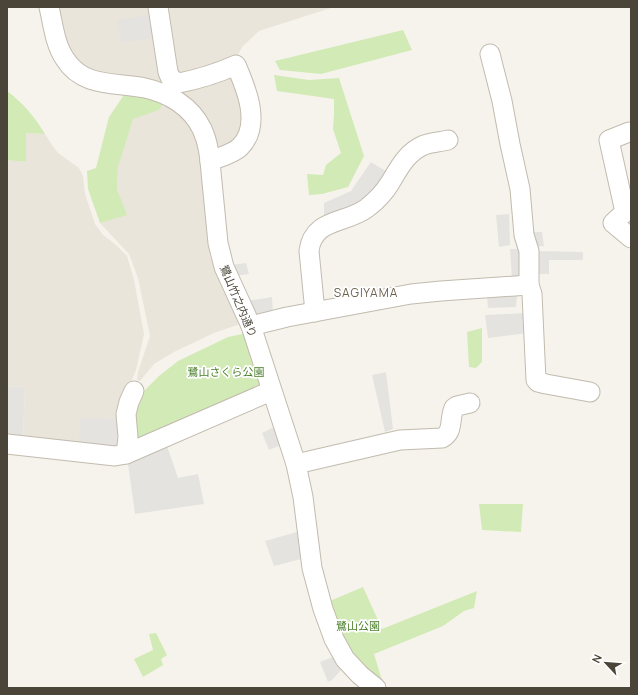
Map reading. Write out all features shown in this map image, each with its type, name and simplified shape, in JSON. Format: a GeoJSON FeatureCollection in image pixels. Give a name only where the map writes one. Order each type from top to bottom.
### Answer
{"type":"FeatureCollection","features":[{"type":"Feature","properties":{"kind":"street","name":"鷺山竹之内通り"},"geometry":{"type":"LineString","coordinates":[[49,7],[60,50],[64,59],[72,69],[90,80],[101,83],[145,88],[173,98],[185,107],[201,127],[208,147],[220,256],[251,326],[296,464],[303,497],[312,568],[323,609],[334,639],[345,659],[360,675],[376,688]]}},
{"type":"Feature","properties":{"kind":"street"},"geometry":{"type":"LineString","coordinates":[[158,7],[168,72],[171,79],[179,83],[190,81],[236,65],[247,92],[250,101],[251,122],[250,129],[244,142],[236,150],[210,161]]}},
{"type":"Feature","properties":{"kind":"street"},"geometry":{"type":"LineString","coordinates":[[490,54],[502,101],[520,189],[524,236],[528,251],[529,285],[532,294],[536,380],[546,384],[590,392]]}},
{"type":"Feature","properties":{"kind":"street"},"geometry":{"type":"LineString","coordinates":[[629,132],[608,140],[625,212],[613,223],[631,238]]}},
{"type":"Feature","properties":{"kind":"street"},"geometry":{"type":"LineString","coordinates":[[315,312],[309,251],[310,243],[317,230],[363,211],[381,195],[404,161],[414,151],[424,145],[448,140]]}},
{"type":"Feature","properties":{"kind":"street"},"geometry":{"type":"LineString","coordinates":[[251,326],[287,317],[378,300],[434,292],[529,285]]}},
{"type":"Feature","properties":{"kind":"street"},"geometry":{"type":"LineString","coordinates":[[126,454],[128,437],[126,414],[134,391]]}},
{"type":"Feature","properties":{"kind":"street"},"geometry":{"type":"LineString","coordinates":[[7,444],[116,456],[126,454],[271,391]]}},
{"type":"Feature","properties":{"kind":"street"},"geometry":{"type":"LineString","coordinates":[[296,464],[400,440],[442,438],[447,436],[454,408],[470,403]]}},
{"type":"Feature","properties":{"kind":"shaded area"},"geometry":{"type":"Polygon","coordinates":[[[55,7],[153,7],[168,80],[235,70],[246,98],[240,141],[216,150],[202,119],[102,78],[70,59],[55,7]]]}},
{"type":"Feature","properties":{"kind":"shaded area"},"geometry":{"type":"Polygon","coordinates":[[[161,7],[334,7],[259,31],[242,47],[234,63],[180,81],[161,7]]]}},
{"type":"Feature","properties":{"kind":"shaded area"},"geometry":{"type":"Polygon","coordinates":[[[154,14],[158,37],[121,43],[117,20],[154,14]]]}},
{"type":"Feature","properties":{"kind":"shaded area"},"geometry":{"type":"Polygon","coordinates":[[[165,101],[185,117],[198,141],[210,257],[240,324],[214,333],[174,352],[154,364],[140,381],[137,380],[138,372],[150,336],[138,278],[129,254],[100,223],[126,214],[117,189],[118,166],[133,118],[159,110],[165,101]]]}},
{"type":"Feature","properties":{"kind":"shaded area"},"geometry":{"type":"Polygon","coordinates":[[[26,133],[45,134],[58,153],[79,168],[83,176],[85,194],[95,224],[103,235],[127,256],[134,280],[144,334],[136,370],[122,403],[121,419],[79,443],[23,438],[25,387],[7,386],[7,160],[26,162],[26,133]]]}},
{"type":"Feature","properties":{"kind":"shaded area"},"geometry":{"type":"Polygon","coordinates":[[[371,162],[389,173],[365,202],[324,218],[324,203],[351,191],[371,162]]]}},
{"type":"Feature","properties":{"kind":"shaded area"},"geometry":{"type":"Polygon","coordinates":[[[509,214],[510,245],[499,247],[496,215],[509,214]]]}},
{"type":"Feature","properties":{"kind":"shaded area"},"geometry":{"type":"Polygon","coordinates":[[[530,232],[542,232],[544,246],[532,247],[530,232]]]}},
{"type":"Feature","properties":{"kind":"shaded area"},"geometry":{"type":"Polygon","coordinates":[[[510,249],[521,249],[522,275],[512,279],[510,249]]]}},
{"type":"Feature","properties":{"kind":"shaded area"},"geometry":{"type":"Polygon","coordinates":[[[536,251],[583,252],[583,260],[549,260],[549,274],[538,274],[536,251]]]}},
{"type":"Feature","properties":{"kind":"shaded area"},"geometry":{"type":"Polygon","coordinates":[[[246,263],[249,274],[235,276],[231,265],[246,263]]]}},
{"type":"Feature","properties":{"kind":"shaded area"},"geometry":{"type":"Polygon","coordinates":[[[517,294],[516,307],[488,308],[487,296],[517,294]]]}},
{"type":"Feature","properties":{"kind":"shaded area"},"geometry":{"type":"Polygon","coordinates":[[[272,297],[273,312],[255,315],[247,301],[272,297]]]}},
{"type":"Feature","properties":{"kind":"shaded area"},"geometry":{"type":"Polygon","coordinates":[[[526,313],[527,333],[488,338],[485,315],[526,313]]]}},
{"type":"Feature","properties":{"kind":"shaded area"},"geometry":{"type":"Polygon","coordinates":[[[386,372],[393,429],[385,432],[372,375],[386,372]]]}},
{"type":"Feature","properties":{"kind":"shaded area"},"geometry":{"type":"Polygon","coordinates":[[[7,386],[25,387],[23,438],[7,436],[7,386]]]}},
{"type":"Feature","properties":{"kind":"shaded area"},"geometry":{"type":"Polygon","coordinates":[[[80,418],[118,419],[117,446],[79,443],[80,418]]]}},
{"type":"Feature","properties":{"kind":"shaded area"},"geometry":{"type":"Polygon","coordinates":[[[274,427],[281,445],[269,450],[262,433],[274,427]]]}},
{"type":"Feature","properties":{"kind":"shaded area"},"geometry":{"type":"Polygon","coordinates":[[[167,446],[178,478],[198,474],[204,504],[135,514],[128,464],[167,446]]]}},
{"type":"Feature","properties":{"kind":"shaded area"},"geometry":{"type":"Polygon","coordinates":[[[297,532],[301,559],[274,566],[265,541],[297,532]]]}},
{"type":"Feature","properties":{"kind":"shaded area"},"geometry":{"type":"Polygon","coordinates":[[[333,657],[342,669],[332,680],[328,682],[320,662],[333,657]]]}},
{"type":"Feature","properties":{"kind":"green space"},"geometry":{"type":"Polygon","coordinates":[[[403,30],[412,50],[321,74],[280,70],[275,61],[403,30]]]}},
{"type":"Feature","properties":{"kind":"green space"},"geometry":{"type":"Polygon","coordinates":[[[274,75],[309,80],[339,78],[364,156],[348,187],[322,194],[309,195],[307,174],[323,175],[326,165],[341,153],[333,129],[334,99],[277,91],[274,75]]]}},
{"type":"Feature","properties":{"kind":"green space"},"geometry":{"type":"Polygon","coordinates":[[[7,91],[28,111],[45,134],[26,133],[26,162],[7,160],[7,91]]]}},
{"type":"Feature","properties":{"kind":"green space"},"geometry":{"type":"Polygon","coordinates":[[[126,92],[165,101],[159,110],[133,119],[118,167],[117,189],[127,215],[100,223],[88,189],[87,171],[96,168],[109,117],[126,92]]]}},
{"type":"Feature","properties":{"kind":"green space"},"geometry":{"type":"Polygon","coordinates":[[[482,328],[482,362],[476,368],[469,367],[467,332],[482,328]]]}},
{"type":"Feature","properties":{"kind":"green space","name":"鷺山さくら公園"},"geometry":{"type":"Polygon","coordinates":[[[247,333],[263,383],[255,391],[139,441],[132,436],[136,404],[142,393],[159,376],[178,361],[228,337],[247,333]]]}},
{"type":"Feature","properties":{"kind":"green space"},"geometry":{"type":"Polygon","coordinates":[[[479,504],[523,504],[521,532],[482,530],[479,504]]]}},
{"type":"Feature","properties":{"kind":"green space","name":"鷺山公園"},"geometry":{"type":"Polygon","coordinates":[[[363,587],[382,629],[477,591],[474,608],[464,611],[443,626],[374,654],[384,687],[348,652],[330,601],[363,587]]]}},
{"type":"Feature","properties":{"kind":"green space"},"geometry":{"type":"Polygon","coordinates":[[[156,633],[167,655],[161,659],[163,665],[143,677],[134,659],[153,650],[149,634],[156,633]]]}},
{"type":"Feature","properties":{"kind":"district","name":"SAGIYAMA"},"geometry":{"type":"Point","coordinates":[366,292]}}]}
